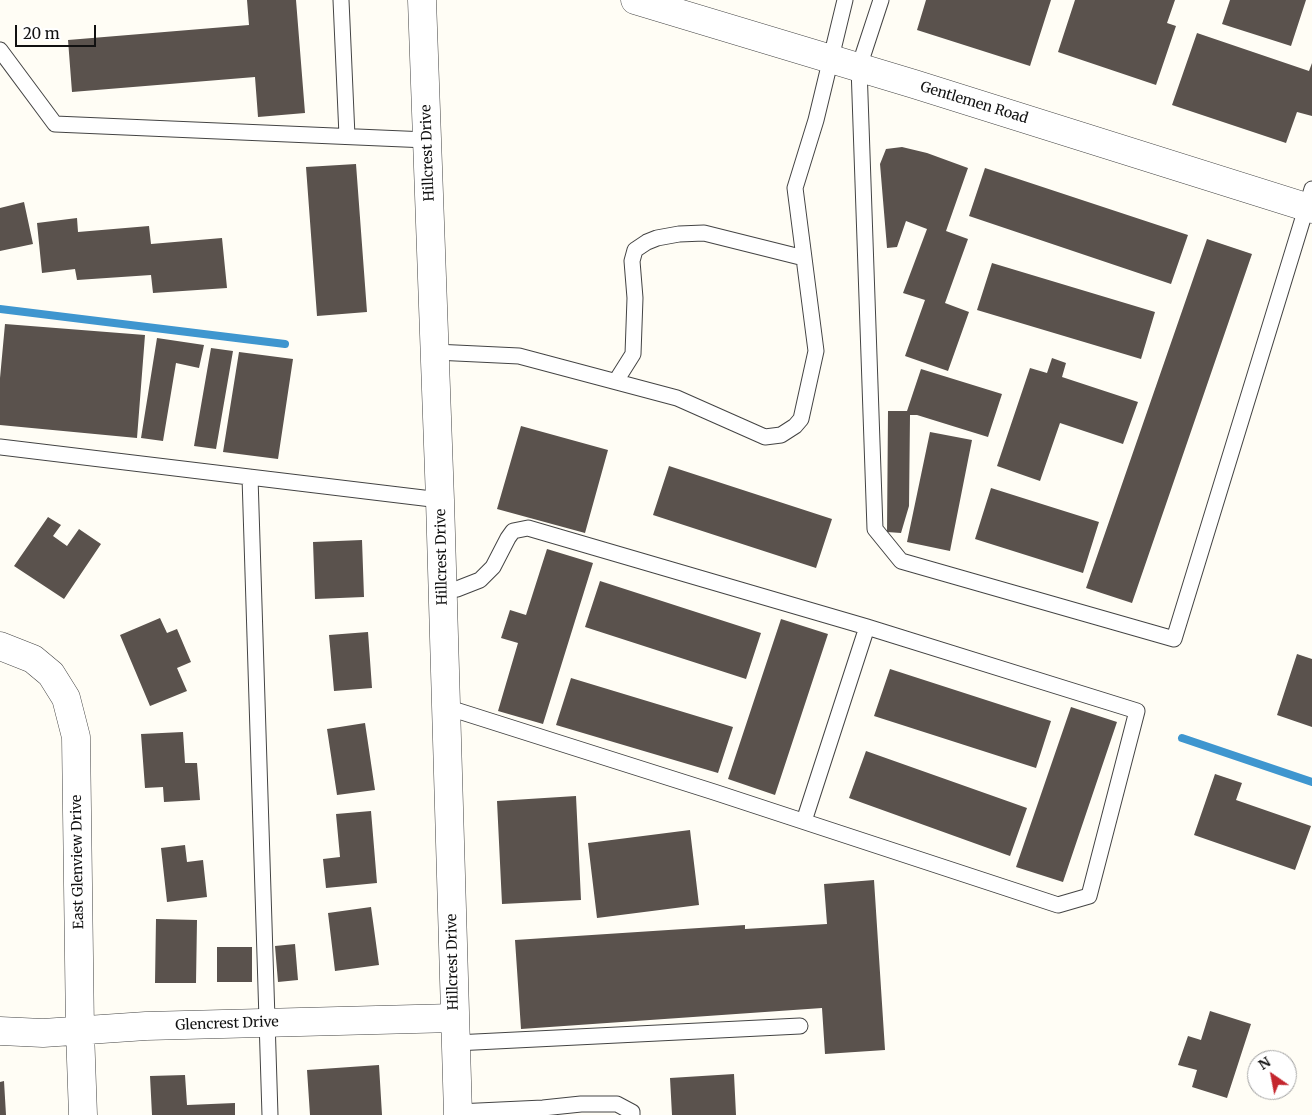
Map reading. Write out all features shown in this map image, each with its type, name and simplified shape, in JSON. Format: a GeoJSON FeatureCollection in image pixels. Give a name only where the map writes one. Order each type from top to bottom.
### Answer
{"type":"FeatureCollection","features":[{"type":"Feature","properties":{"kind":"street","name":"Hillcrest Drive"},"geometry":{"type":"LineString","coordinates":[[422,0],[443,591],[457,1113]]}},
{"type":"Feature","properties":{"kind":"street","name":"Gentlemen Road"},"geometry":{"type":"LineString","coordinates":[[653,3],[830,59],[1310,202]]}},
{"type":"Feature","properties":{"kind":"street","name":"East Glenview Drive"},"geometry":{"type":"LineString","coordinates":[[0,646],[32,659],[51,674],[66,698],[76,737],[83,1115]]}},
{"type":"Feature","properties":{"kind":"street","name":"Glencrest Drive"},"geometry":{"type":"LineString","coordinates":[[0,1031],[43,1033],[146,1026],[267,1023],[455,1030]]}},
{"type":"Feature","properties":{"kind":"lane"},"geometry":{"type":"LineString","coordinates":[[341,0],[348,136]]}},
{"type":"Feature","properties":{"kind":"lane"},"geometry":{"type":"LineString","coordinates":[[435,352],[519,356],[677,398],[765,438],[781,435],[795,426],[801,419],[816,351],[795,188],[816,120],[845,0]]}},
{"type":"Feature","properties":{"kind":"lane"},"geometry":{"type":"LineString","coordinates":[[881,0],[859,67],[875,528],[901,561],[1174,640],[1310,202]]}},
{"type":"Feature","properties":{"kind":"lane"},"geometry":{"type":"LineString","coordinates":[[0,50],[55,124],[427,140]]}},
{"type":"Feature","properties":{"kind":"lane"},"geometry":{"type":"LineString","coordinates":[[616,382],[633,354],[635,298],[632,261],[635,250],[647,242],[679,234],[704,233],[804,258]]}},
{"type":"Feature","properties":{"kind":"lane"},"geometry":{"type":"LineString","coordinates":[[0,447],[440,500]]}},
{"type":"Feature","properties":{"kind":"lane"},"geometry":{"type":"LineString","coordinates":[[250,477],[270,1115]]}},
{"type":"Feature","properties":{"kind":"lane"},"geometry":{"type":"LineString","coordinates":[[443,591],[457,589],[480,580],[493,567],[513,531],[528,528],[867,627],[1137,711],[1089,896],[1058,904],[446,707]]}},
{"type":"Feature","properties":{"kind":"lane"},"geometry":{"type":"LineString","coordinates":[[804,821],[867,627]]}},
{"type":"Feature","properties":{"kind":"lane"},"geometry":{"type":"LineString","coordinates":[[455,1030],[800,1026]]}},
{"type":"Feature","properties":{"kind":"lane"},"geometry":{"type":"LineString","coordinates":[[457,1113],[510,1112],[581,1104],[617,1104],[632,1112],[632,1115]]}},
{"type":"Feature","properties":{"kind":"building"},"geometry":{"type":"Polygon","coordinates":[[[247,0],[296,0],[305,113],[258,117],[255,77],[72,92],[68,40],[249,25],[247,0]]]}},
{"type":"Feature","properties":{"kind":"building"},"geometry":{"type":"Polygon","coordinates":[[[926,0],[1051,0],[1030,66],[917,30],[926,0]]]}},
{"type":"Feature","properties":{"kind":"building"},"geometry":{"type":"Polygon","coordinates":[[[1075,0],[1175,0],[1167,23],[1176,26],[1156,85],[1058,52],[1075,0]]]}},
{"type":"Feature","properties":{"kind":"building"},"geometry":{"type":"Polygon","coordinates":[[[1230,0],[1306,0],[1291,46],[1222,24],[1230,0]]]}},
{"type":"Feature","properties":{"kind":"building"},"geometry":{"type":"Polygon","coordinates":[[[1197,33],[1309,71],[1312,63],[1312,116],[1297,112],[1286,143],[1172,105],[1197,33]]]}},
{"type":"Feature","properties":{"kind":"building"},"geometry":{"type":"Polygon","coordinates":[[[902,147],[927,153],[968,168],[946,231],[968,239],[945,303],[969,312],[948,371],[905,356],[925,300],[903,293],[927,229],[906,221],[897,247],[887,248],[880,164],[886,149],[902,147]]]}},
{"type":"Feature","properties":{"kind":"building"},"geometry":{"type":"Polygon","coordinates":[[[356,164],[367,312],[317,316],[306,167],[356,164]]]}},
{"type":"Feature","properties":{"kind":"building"},"geometry":{"type":"Polygon","coordinates":[[[985,168],[1188,235],[1171,284],[969,216],[985,168]]]}},
{"type":"Feature","properties":{"kind":"building"},"geometry":{"type":"Polygon","coordinates":[[[24,202],[33,244],[0,251],[0,208],[24,202]]]}},
{"type":"Feature","properties":{"kind":"building"},"geometry":{"type":"Polygon","coordinates":[[[77,218],[78,232],[149,226],[151,244],[222,238],[227,288],[153,293],[151,275],[77,280],[75,269],[42,273],[37,223],[77,218]]]}},
{"type":"Feature","properties":{"kind":"building"},"geometry":{"type":"Polygon","coordinates":[[[1207,239],[1252,254],[1132,603],[1086,588],[1207,239]]]}},
{"type":"Feature","properties":{"kind":"building"},"geometry":{"type":"Polygon","coordinates":[[[992,263],[1155,312],[1141,359],[977,310],[992,263]]]}},
{"type":"Feature","properties":{"kind":"building"},"geometry":{"type":"Polygon","coordinates":[[[5,324],[145,335],[137,438],[0,425],[0,378],[5,324]]]}},
{"type":"Feature","properties":{"kind":"building"},"geometry":{"type":"Polygon","coordinates":[[[157,338],[204,345],[199,368],[176,363],[163,441],[141,438],[157,338]]]}},
{"type":"Feature","properties":{"kind":"building"},"geometry":{"type":"Polygon","coordinates":[[[211,348],[233,351],[216,449],[194,446],[211,348]]]}},
{"type":"Feature","properties":{"kind":"building"},"geometry":{"type":"Polygon","coordinates":[[[239,352],[293,359],[278,459],[223,452],[239,352]]]}},
{"type":"Feature","properties":{"kind":"building"},"geometry":{"type":"Polygon","coordinates":[[[1052,358],[1066,363],[1062,377],[1138,402],[1123,444],[1060,423],[1040,481],[997,466],[1030,368],[1047,373],[1052,358]]]}},
{"type":"Feature","properties":{"kind":"building"},"geometry":{"type":"Polygon","coordinates":[[[921,369],[1002,394],[988,437],[917,415],[910,415],[909,506],[901,533],[887,532],[888,411],[907,411],[921,369]]]}},
{"type":"Feature","properties":{"kind":"building"},"geometry":{"type":"Polygon","coordinates":[[[521,426],[608,450],[585,533],[497,509],[521,426]]]}},
{"type":"Feature","properties":{"kind":"building"},"geometry":{"type":"Polygon","coordinates":[[[930,432],[972,440],[950,551],[907,542],[930,432]]]}},
{"type":"Feature","properties":{"kind":"building"},"geometry":{"type":"Polygon","coordinates":[[[669,466],[832,519],[816,568],[653,515],[669,466]]]}},
{"type":"Feature","properties":{"kind":"building"},"geometry":{"type":"Polygon","coordinates":[[[991,488],[1099,522],[1083,573],[975,539],[991,488]]]}},
{"type":"Feature","properties":{"kind":"building"},"geometry":{"type":"Polygon","coordinates":[[[48,517],[61,525],[53,536],[67,546],[79,529],[101,544],[64,599],[14,566],[48,517]]]}},
{"type":"Feature","properties":{"kind":"building"},"geometry":{"type":"Polygon","coordinates":[[[362,540],[364,597],[315,599],[313,542],[362,540]]]}},
{"type":"Feature","properties":{"kind":"building"},"geometry":{"type":"Polygon","coordinates":[[[547,549],[593,563],[543,724],[498,711],[518,643],[501,638],[510,610],[526,615],[547,549]]]}},
{"type":"Feature","properties":{"kind":"building"},"geometry":{"type":"Polygon","coordinates":[[[600,581],[761,633],[746,679],[585,627],[600,581]]]}},
{"type":"Feature","properties":{"kind":"building"},"geometry":{"type":"Polygon","coordinates":[[[160,618],[167,633],[177,629],[191,662],[177,668],[187,691],[150,706],[120,635],[160,618]]]}},
{"type":"Feature","properties":{"kind":"building"},"geometry":{"type":"Polygon","coordinates":[[[781,619],[828,634],[775,795],[728,779],[781,619]]]}},
{"type":"Feature","properties":{"kind":"building"},"geometry":{"type":"Polygon","coordinates":[[[368,632],[372,688],[334,691],[329,635],[368,632]]]}},
{"type":"Feature","properties":{"kind":"building"},"geometry":{"type":"Polygon","coordinates":[[[1297,654],[1312,659],[1312,727],[1277,715],[1297,654]]]}},
{"type":"Feature","properties":{"kind":"building"},"geometry":{"type":"Polygon","coordinates":[[[890,669],[1051,721],[1036,768],[874,716],[890,669]]]}},
{"type":"Feature","properties":{"kind":"building"},"geometry":{"type":"Polygon","coordinates":[[[571,678],[733,727],[718,773],[556,725],[571,678]]]}},
{"type":"Feature","properties":{"kind":"building"},"geometry":{"type":"Polygon","coordinates":[[[1071,707],[1117,722],[1063,882],[1016,867],[1071,707]]]}},
{"type":"Feature","properties":{"kind":"building"},"geometry":{"type":"Polygon","coordinates":[[[365,723],[375,790],[337,795],[327,729],[365,723]]]}},
{"type":"Feature","properties":{"kind":"building"},"geometry":{"type":"Polygon","coordinates":[[[183,732],[185,763],[197,763],[200,800],[164,802],[163,787],[145,788],[141,734],[183,732]]]}},
{"type":"Feature","properties":{"kind":"building"},"geometry":{"type":"Polygon","coordinates":[[[866,751],[1027,808],[1010,856],[849,798],[866,751]]]}},
{"type":"Feature","properties":{"kind":"building"},"geometry":{"type":"Polygon","coordinates":[[[1215,774],[1242,783],[1236,800],[1311,826],[1295,870],[1194,835],[1215,774]]]}},
{"type":"Feature","properties":{"kind":"building"},"geometry":{"type":"Polygon","coordinates":[[[576,796],[581,900],[502,904],[497,801],[576,796]]]}},
{"type":"Feature","properties":{"kind":"building"},"geometry":{"type":"Polygon","coordinates":[[[371,811],[377,883],[326,888],[323,859],[340,857],[336,814],[371,811]]]}},
{"type":"Feature","properties":{"kind":"building"},"geometry":{"type":"Polygon","coordinates":[[[690,830],[699,905],[597,918],[588,843],[690,830]]]}},
{"type":"Feature","properties":{"kind":"building"},"geometry":{"type":"Polygon","coordinates":[[[185,845],[187,862],[203,860],[207,897],[167,902],[161,848],[185,845]]]}},
{"type":"Feature","properties":{"kind":"building"},"geometry":{"type":"Polygon","coordinates":[[[874,880],[885,1050],[825,1054],[822,1008],[521,1029],[515,940],[745,925],[745,929],[827,924],[824,884],[874,880]]]}},
{"type":"Feature","properties":{"kind":"building"},"geometry":{"type":"Polygon","coordinates":[[[371,907],[379,965],[335,971],[328,913],[371,907]]]}},
{"type":"Feature","properties":{"kind":"building"},"geometry":{"type":"Polygon","coordinates":[[[156,919],[197,920],[196,983],[155,983],[156,919]]]}},
{"type":"Feature","properties":{"kind":"building"},"geometry":{"type":"Polygon","coordinates":[[[295,944],[298,980],[278,982],[275,946],[295,944]]]}},
{"type":"Feature","properties":{"kind":"building"},"geometry":{"type":"Polygon","coordinates":[[[217,947],[252,947],[252,982],[217,982],[217,947]]]}},
{"type":"Feature","properties":{"kind":"building"},"geometry":{"type":"Polygon","coordinates":[[[1210,1011],[1251,1024],[1227,1098],[1192,1087],[1197,1070],[1178,1065],[1188,1036],[1201,1040],[1210,1011]]]}},
{"type":"Feature","properties":{"kind":"building"},"geometry":{"type":"Polygon","coordinates":[[[379,1065],[382,1115],[310,1115],[307,1070],[379,1065]]]}},
{"type":"Feature","properties":{"kind":"building"},"geometry":{"type":"Polygon","coordinates":[[[734,1074],[736,1115],[672,1115],[670,1078],[734,1074]]]}},
{"type":"Feature","properties":{"kind":"building"},"geometry":{"type":"Polygon","coordinates":[[[185,1075],[187,1105],[235,1103],[235,1115],[152,1115],[150,1076],[185,1075]]]}},
{"type":"Feature","properties":{"kind":"building"},"geometry":{"type":"Polygon","coordinates":[[[4,1081],[6,1115],[0,1115],[0,1082],[4,1081]]]}},
{"type":"Feature","properties":{"kind":"waterway"},"geometry":{"type":"LineString","coordinates":[[0,309],[285,344]]}},
{"type":"Feature","properties":{"kind":"waterway"},"geometry":{"type":"LineString","coordinates":[[1182,738],[1312,782]]}}]}
